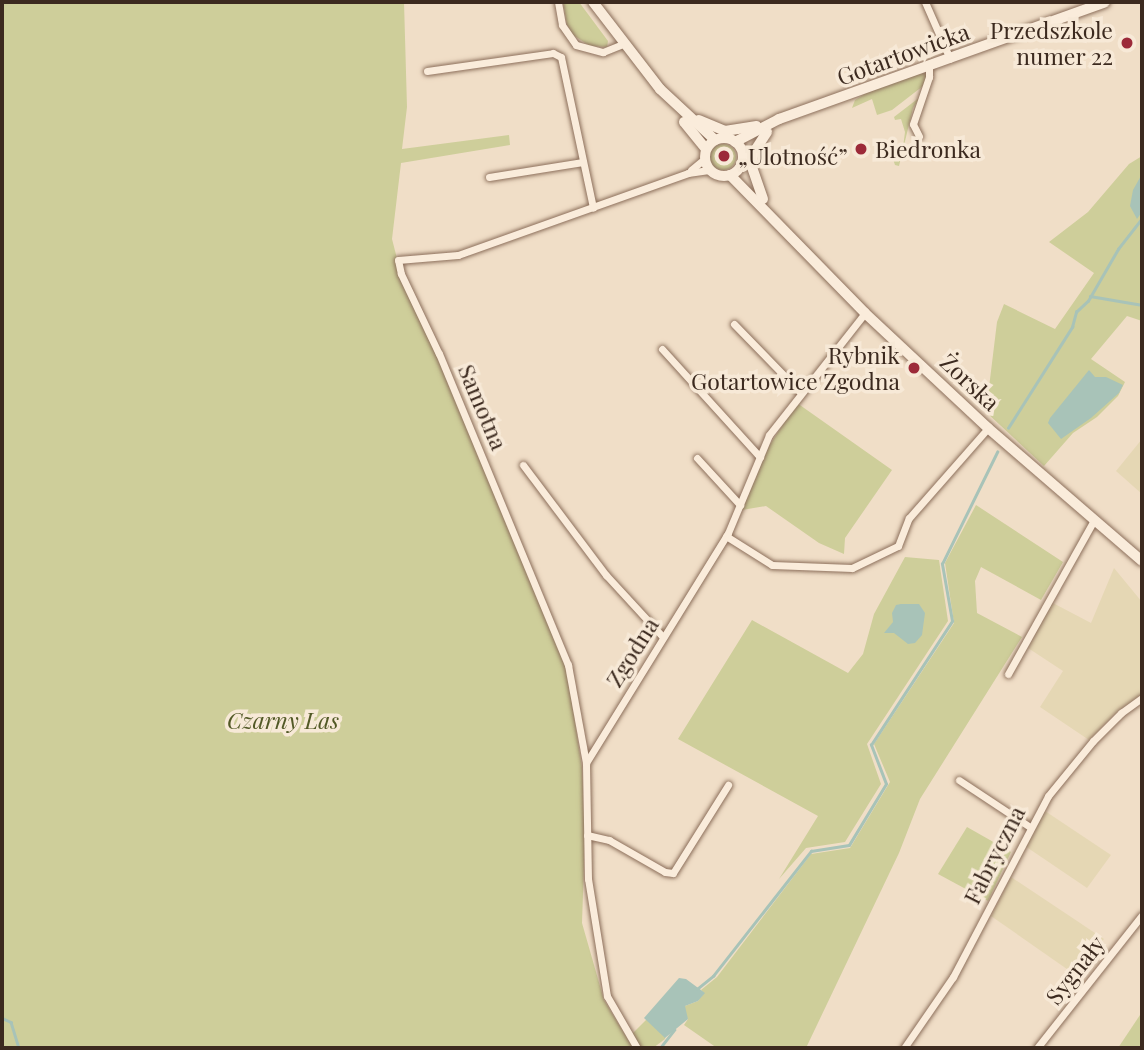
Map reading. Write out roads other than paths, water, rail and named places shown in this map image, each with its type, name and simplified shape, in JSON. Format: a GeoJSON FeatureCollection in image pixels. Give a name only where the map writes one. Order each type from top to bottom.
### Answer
{"type":"FeatureCollection","features":[{"type":"Feature","properties":{"kind":"main road"},"geometry":{"type":"LineString","coordinates":[[593,2],[678,108],[715,140]]}},
{"type":"Feature","properties":{"kind":"main road","name":"Gotartowicka"},"geometry":{"type":"LineString","coordinates":[[735,142],[794,116],[1105,2]]}},
{"type":"Feature","properties":{"kind":"main road"},"geometry":{"type":"LineString","coordinates":[[650,76],[668,106],[705,154],[709,170],[721,176],[730,175],[740,167],[742,152],[735,142],[726,138],[715,140],[705,154]]}},
{"type":"Feature","properties":{"kind":"main road"},"geometry":{"type":"LineString","coordinates":[[678,108],[710,127],[725,131],[769,128]]}},
{"type":"Feature","properties":{"kind":"main road"},"geometry":{"type":"LineString","coordinates":[[763,199],[751,164],[754,152],[769,128]]}},
{"type":"Feature","properties":{"kind":"main road","name":"Gotartowicka"},"geometry":{"type":"LineString","coordinates":[[742,152],[769,128]]}},
{"type":"Feature","properties":{"kind":"main road","name":"Żorska"},"geometry":{"type":"LineString","coordinates":[[740,167],[780,223]]}},
{"type":"Feature","properties":{"kind":"main road","name":"Żorska"},"geometry":{"type":"LineString","coordinates":[[730,175],[780,223],[865,313],[988,428],[1142,561]]}},
{"type":"Feature","properties":{"kind":"street"},"geometry":{"type":"LineString","coordinates":[[558,2],[562,25],[576,44],[603,52],[616,49],[625,43]]}},
{"type":"Feature","properties":{"kind":"street"},"geometry":{"type":"LineString","coordinates":[[925,2],[950,59]]}},
{"type":"Feature","properties":{"kind":"street"},"geometry":{"type":"LineString","coordinates":[[427,71],[554,53],[561,57],[593,208]]}},
{"type":"Feature","properties":{"kind":"street"},"geometry":{"type":"LineString","coordinates":[[919,136],[913,124],[929,77],[929,67]]}},
{"type":"Feature","properties":{"kind":"street","name":"Samotna"},"geometry":{"type":"LineString","coordinates":[[688,173],[705,154]]}},
{"type":"Feature","properties":{"kind":"street"},"geometry":{"type":"LineString","coordinates":[[489,177],[583,162]]}},
{"type":"Feature","properties":{"kind":"street","name":"Samotna"},"geometry":{"type":"LineString","coordinates":[[586,763],[568,665],[444,365],[401,274],[398,260],[458,255],[688,173],[709,170]]}},
{"type":"Feature","properties":{"kind":"street","name":"Zgodna"},"geometry":{"type":"LineString","coordinates":[[586,763],[726,536],[769,435],[865,313]]}},
{"type":"Feature","properties":{"kind":"street"},"geometry":{"type":"LineString","coordinates":[[734,324],[801,393]]}},
{"type":"Feature","properties":{"kind":"street"},"geometry":{"type":"LineString","coordinates":[[662,349],[760,457]]}},
{"type":"Feature","properties":{"kind":"street"},"geometry":{"type":"LineString","coordinates":[[726,536],[772,565],[852,568],[898,546],[909,518],[988,428]]}},
{"type":"Feature","properties":{"kind":"street"},"geometry":{"type":"LineString","coordinates":[[697,458],[740,505]]}},
{"type":"Feature","properties":{"kind":"street"},"geometry":{"type":"LineString","coordinates":[[523,465],[606,575],[663,637]]}},
{"type":"Feature","properties":{"kind":"street"},"geometry":{"type":"LineString","coordinates":[[1008,674],[1094,520]]}},
{"type":"Feature","properties":{"kind":"street","name":"Fabryczna"},"geometry":{"type":"LineString","coordinates":[[904,1048],[953,977],[1048,796],[1093,741],[1121,713],[1142,698]]}},
{"type":"Feature","properties":{"kind":"street"},"geometry":{"type":"LineString","coordinates":[[586,763],[588,879],[607,996],[637,1048]]}},
{"type":"Feature","properties":{"kind":"street"},"geometry":{"type":"LineString","coordinates":[[959,780],[1030,827]]}},
{"type":"Feature","properties":{"kind":"street"},"geometry":{"type":"LineString","coordinates":[[587,835],[609,840],[665,872],[673,873],[678,870],[728,785]]}},
{"type":"Feature","properties":{"kind":"street","name":"Sygnały"},"geometry":{"type":"LineString","coordinates":[[1037,1048],[1142,915]]}},
{"type":"Feature","properties":{"kind":"waterway"},"geometry":{"type":"LineString","coordinates":[[1008,428],[1072,327],[1076,312],[1088,301],[1118,249],[1142,218]]}},
{"type":"Feature","properties":{"kind":"waterway"},"geometry":{"type":"LineString","coordinates":[[1090,296],[1142,305]]}},
{"type":"Feature","properties":{"kind":"waterway"},"geometry":{"type":"LineString","coordinates":[[697,989],[713,976],[811,851],[849,845],[886,784],[871,745],[952,621],[942,564],[997,452]]}},
{"type":"Feature","properties":{"kind":"waterway"},"geometry":{"type":"LineString","coordinates":[[2,1018],[11,1022],[19,1048]]}},
{"type":"Feature","properties":{"kind":"waterway"},"geometry":{"type":"LineString","coordinates":[[660,1048],[674,1030]]}},
{"type":"Feature","properties":{"kind":"place","name":"Przedszkole numer 22"},"geometry":{"type":"Point","coordinates":[1127,43]}},
{"type":"Feature","properties":{"kind":"place","name":"Biedronka"},"geometry":{"type":"Point","coordinates":[861,149]}},
{"type":"Feature","properties":{"kind":"place","name":"„Ulotność”"},"geometry":{"type":"Point","coordinates":[724,156]}},
{"type":"Feature","properties":{"kind":"place","name":"Rybnik Gotartowice Zgodna"},"geometry":{"type":"Point","coordinates":[914,368]}},
{"type":"Feature","properties":{"kind":"park label","name":"Czarny Las"},"geometry":{"type":"Point","coordinates":[283,720]}}]}
